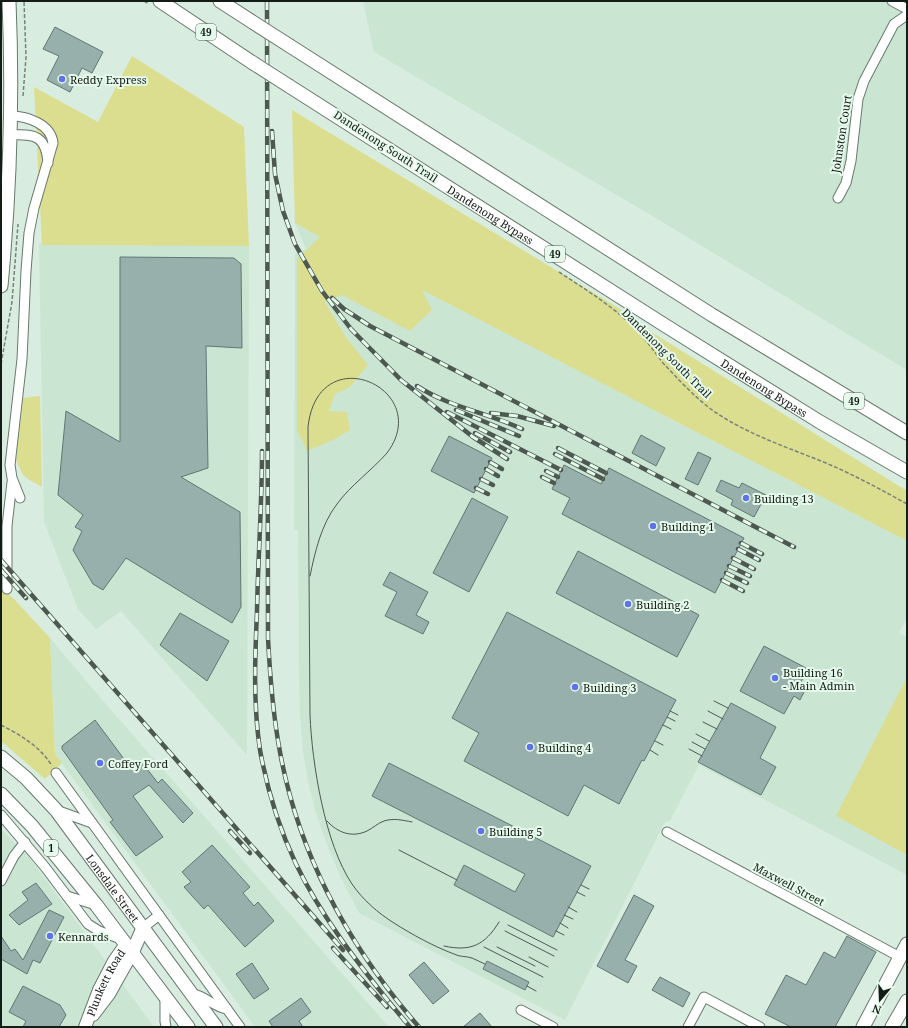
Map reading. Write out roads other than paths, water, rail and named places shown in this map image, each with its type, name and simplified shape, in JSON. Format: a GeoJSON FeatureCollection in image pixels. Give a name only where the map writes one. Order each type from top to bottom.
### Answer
{"type":"FeatureCollection","features":[{"type":"Feature","properties":{"kind":"highway"},"geometry":{"type":"LineString","coordinates":[[1,286],[9,180],[6,134],[6,119],[11,74],[8,1]]}},
{"type":"Feature","properties":{"kind":"highway","name":"Dandenong Bypass"},"geometry":{"type":"LineString","coordinates":[[160,1],[289,86],[820,422],[907,472]]}},
{"type":"Feature","properties":{"kind":"highway","name":"49"},"geometry":{"type":"LineString","coordinates":[[220,1],[712,316],[907,433]]}},
{"type":"Feature","properties":{"kind":"highway","name":"Lonsdale Street"},"geometry":{"type":"LineString","coordinates":[[1,757],[26,778],[56,810],[216,1027]]}},
{"type":"Feature","properties":{"kind":"highway","name":"1"},"geometry":{"type":"LineString","coordinates":[[1,794],[32,826],[97,906],[188,1027]]}},
{"type":"Feature","properties":{"kind":"highway"},"geometry":{"type":"LineString","coordinates":[[127,946],[143,928]]}},
{"type":"Feature","properties":{"kind":"highway"},"geometry":{"type":"LineString","coordinates":[[862,1027],[903,959],[907,944]]}},
{"type":"Feature","properties":{"kind":"highway"},"geometry":{"type":"LineString","coordinates":[[892,1027],[907,1002]]}},
{"type":"Feature","properties":{"kind":"main road","name":"Plunkett Road"},"geometry":{"type":"LineString","coordinates":[[86,1025],[109,994],[127,946]]}},
{"type":"Feature","properties":{"kind":"street"},"geometry":{"type":"LineString","coordinates":[[892,1],[907,9]]}},
{"type":"Feature","properties":{"kind":"street","name":"Johnston Court"},"geometry":{"type":"LineString","coordinates":[[838,198],[846,183],[851,161],[858,99],[864,80],[894,24],[907,15]]}},
{"type":"Feature","properties":{"kind":"street"},"geometry":{"type":"LineString","coordinates":[[6,119],[28,118],[38,123],[48,131],[51,135],[53,143],[34,208],[29,233],[22,359],[10,457],[12,479],[20,498]]}},
{"type":"Feature","properties":{"kind":"street"},"geometry":{"type":"LineString","coordinates":[[6,134],[29,135],[37,137],[42,142],[46,151],[47,164]]}},
{"type":"Feature","properties":{"kind":"street"},"geometry":{"type":"LineString","coordinates":[[7,589],[7,526],[12,479]]}},
{"type":"Feature","properties":{"kind":"street","name":"Lonsdale Street"},"geometry":{"type":"LineString","coordinates":[[56,773],[240,1027]]}},
{"type":"Feature","properties":{"kind":"street"},"geometry":{"type":"LineString","coordinates":[[56,810],[92,824]]}},
{"type":"Feature","properties":{"kind":"street"},"geometry":{"type":"LineString","coordinates":[[1,815],[25,842],[90,926],[127,946]]}},
{"type":"Feature","properties":{"kind":"street","name":"Maxwell Street"},"geometry":{"type":"LineString","coordinates":[[667,832],[903,959]]}},
{"type":"Feature","properties":{"kind":"street"},"geometry":{"type":"LineString","coordinates":[[1,881],[14,856],[25,842]]}},
{"type":"Feature","properties":{"kind":"street"},"geometry":{"type":"LineString","coordinates":[[67,896],[97,906]]}},
{"type":"Feature","properties":{"kind":"street"},"geometry":{"type":"LineString","coordinates":[[143,928],[159,915]]}},
{"type":"Feature","properties":{"kind":"street"},"geometry":{"type":"LineString","coordinates":[[193,994],[198,995],[217,1006],[227,1009]]}},
{"type":"Feature","properties":{"kind":"street"},"geometry":{"type":"LineString","coordinates":[[165,997],[166,1027]]}},
{"type":"Feature","properties":{"kind":"street"},"geometry":{"type":"LineString","coordinates":[[688,1027],[704,997],[760,1027]]}},
{"type":"Feature","properties":{"kind":"street"},"geometry":{"type":"LineString","coordinates":[[521,1010],[553,1027]]}},
{"type":"Feature","properties":{"kind":"tram line"},"geometry":{"type":"LineString","coordinates":[[310,576],[319,539],[331,512],[348,491],[387,453],[398,430],[396,409],[386,393],[369,382],[350,378],[331,384],[316,399],[308,427],[310,715],[317,779],[327,826],[334,848],[356,890],[366,901],[388,919],[408,932],[439,948],[456,955],[472,958],[485,964]]}},
{"type":"Feature","properties":{"kind":"tram line"},"geometry":{"type":"LineString","coordinates":[[714,701],[728,708]]}},
{"type":"Feature","properties":{"kind":"tram line"},"geometry":{"type":"LineString","coordinates":[[670,711],[678,715]]}},
{"type":"Feature","properties":{"kind":"tram line"},"geometry":{"type":"LineString","coordinates":[[708,711],[723,719]]}},
{"type":"Feature","properties":{"kind":"tram line"},"geometry":{"type":"LineString","coordinates":[[667,717],[675,721]]}},
{"type":"Feature","properties":{"kind":"tram line"},"geometry":{"type":"LineString","coordinates":[[703,722],[717,729]]}},
{"type":"Feature","properties":{"kind":"tram line"},"geometry":{"type":"LineString","coordinates":[[663,725],[671,729]]}},
{"type":"Feature","properties":{"kind":"tram line"},"geometry":{"type":"LineString","coordinates":[[696,734],[709,741]]}},
{"type":"Feature","properties":{"kind":"tram line"},"geometry":{"type":"LineString","coordinates":[[655,741],[663,745]]}},
{"type":"Feature","properties":{"kind":"tram line"},"geometry":{"type":"LineString","coordinates":[[692,742],[705,749]]}},
{"type":"Feature","properties":{"kind":"tram line"},"geometry":{"type":"LineString","coordinates":[[689,749],[702,756]]}},
{"type":"Feature","properties":{"kind":"tram line"},"geometry":{"type":"LineString","coordinates":[[650,750],[658,755]]}},
{"type":"Feature","properties":{"kind":"tram line"},"geometry":{"type":"LineString","coordinates":[[327,821],[336,829],[351,834],[367,831],[387,820],[412,822]]}},
{"type":"Feature","properties":{"kind":"tram line"},"geometry":{"type":"LineString","coordinates":[[399,850],[457,880]]}},
{"type":"Feature","properties":{"kind":"tram line"},"geometry":{"type":"LineString","coordinates":[[581,885],[589,889]]}},
{"type":"Feature","properties":{"kind":"tram line"},"geometry":{"type":"LineString","coordinates":[[577,892],[585,896]]}},
{"type":"Feature","properties":{"kind":"tram line"},"geometry":{"type":"LineString","coordinates":[[568,907],[577,912]]}},
{"type":"Feature","properties":{"kind":"tram line"},"geometry":{"type":"LineString","coordinates":[[564,915],[573,919]]}},
{"type":"Feature","properties":{"kind":"tram line"},"geometry":{"type":"LineString","coordinates":[[444,946],[462,948],[476,945],[483,941],[494,930],[499,922]]}},
{"type":"Feature","properties":{"kind":"tram line"},"geometry":{"type":"LineString","coordinates":[[560,923],[568,928]]}},
{"type":"Feature","properties":{"kind":"tram line"},"geometry":{"type":"LineString","coordinates":[[508,925],[557,950]]}},
{"type":"Feature","properties":{"kind":"tram line"},"geometry":{"type":"LineString","coordinates":[[505,931],[554,956]]}},
{"type":"Feature","properties":{"kind":"tram line"},"geometry":{"type":"LineString","coordinates":[[556,931],[564,935]]}},
{"type":"Feature","properties":{"kind":"tram line"},"geometry":{"type":"LineString","coordinates":[[484,947],[543,977]]}},
{"type":"Feature","properties":{"kind":"tram line"},"geometry":{"type":"LineString","coordinates":[[497,947],[535,966]]}},
{"type":"Feature","properties":{"kind":"tram line"},"geometry":{"type":"LineString","coordinates":[[529,957],[548,967]]}},
{"type":"Feature","properties":{"kind":"tram line"},"geometry":{"type":"LineString","coordinates":[[527,986],[536,991]]}},
{"type":"Feature","properties":{"kind":"railway"},"geometry":{"type":"LineString","coordinates":[[267,1],[268,638],[275,724],[289,790],[300,828],[314,864],[350,933],[394,997],[419,1027]]}},
{"type":"Feature","properties":{"kind":"railway"},"geometry":{"type":"LineString","coordinates":[[272,131],[275,174],[283,211],[295,244],[322,291],[351,329],[401,380],[473,437],[507,459]]}},
{"type":"Feature","properties":{"kind":"railway"},"geometry":{"type":"LineString","coordinates":[[332,298],[344,309],[370,326],[794,547]]}},
{"type":"Feature","properties":{"kind":"railway"},"geometry":{"type":"LineString","coordinates":[[417,386],[455,405],[509,423],[522,429]]}},
{"type":"Feature","properties":{"kind":"railway"},"geometry":{"type":"LineString","coordinates":[[456,410],[519,436]]}},
{"type":"Feature","properties":{"kind":"railway"},"geometry":{"type":"LineString","coordinates":[[447,412],[561,470]]}},
{"type":"Feature","properties":{"kind":"railway"},"geometry":{"type":"LineString","coordinates":[[491,413],[517,416],[554,426]]}},
{"type":"Feature","properties":{"kind":"railway"},"geometry":{"type":"LineString","coordinates":[[475,433],[510,452]]}},
{"type":"Feature","properties":{"kind":"railway"},"geometry":{"type":"LineString","coordinates":[[558,448],[606,473]]}},
{"type":"Feature","properties":{"kind":"railway"},"geometry":{"type":"LineString","coordinates":[[262,451],[255,680],[256,715],[260,750],[266,779],[284,836],[306,883],[340,938],[393,1007]]}},
{"type":"Feature","properties":{"kind":"railway"},"geometry":{"type":"LineString","coordinates":[[555,454],[603,479]]}},
{"type":"Feature","properties":{"kind":"railway"},"geometry":{"type":"LineString","coordinates":[[490,462],[502,469]]}},
{"type":"Feature","properties":{"kind":"railway"},"geometry":{"type":"LineString","coordinates":[[486,469],[498,476]]}},
{"type":"Feature","properties":{"kind":"railway"},"geometry":{"type":"LineString","coordinates":[[546,471],[558,477]]}},
{"type":"Feature","properties":{"kind":"railway"},"geometry":{"type":"LineString","coordinates":[[542,477],[554,483]]}},
{"type":"Feature","properties":{"kind":"railway"},"geometry":{"type":"LineString","coordinates":[[481,479],[493,485]]}},
{"type":"Feature","properties":{"kind":"railway"},"geometry":{"type":"LineString","coordinates":[[476,488],[488,494]]}},
{"type":"Feature","properties":{"kind":"railway"},"geometry":{"type":"LineString","coordinates":[[741,543],[762,554]]}},
{"type":"Feature","properties":{"kind":"railway"},"geometry":{"type":"LineString","coordinates":[[738,549],[759,560]]}},
{"type":"Feature","properties":{"kind":"railway"},"geometry":{"type":"LineString","coordinates":[[733,558],[754,569]]}},
{"type":"Feature","properties":{"kind":"railway"},"geometry":{"type":"LineString","coordinates":[[1,560],[343,950]]}},
{"type":"Feature","properties":{"kind":"railway"},"geometry":{"type":"LineString","coordinates":[[729,566],[750,576]]}},
{"type":"Feature","properties":{"kind":"railway"},"geometry":{"type":"LineString","coordinates":[[1,570],[26,598]]}},
{"type":"Feature","properties":{"kind":"railway"},"geometry":{"type":"LineString","coordinates":[[726,573],[747,583]]}},
{"type":"Feature","properties":{"kind":"railway"},"geometry":{"type":"LineString","coordinates":[[722,580],[743,591]]}},
{"type":"Feature","properties":{"kind":"railway"},"geometry":{"type":"LineString","coordinates":[[230,831],[250,853]]}},
{"type":"Feature","properties":{"kind":"railway"},"geometry":{"type":"LineString","coordinates":[[333,948],[387,1007]]}},
{"type":"Feature","properties":{"kind":"railway"},"geometry":{"type":"LineString","coordinates":[[389,1002],[410,1027]]}},
{"type":"Feature","properties":{"kind":"place","name":"Reddy Express"},"geometry":{"type":"Point","coordinates":[62,79]}},
{"type":"Feature","properties":{"kind":"place","name":"Building 13"},"geometry":{"type":"Point","coordinates":[746,498]}},
{"type":"Feature","properties":{"kind":"place","name":"Building 1"},"geometry":{"type":"Point","coordinates":[653,526]}},
{"type":"Feature","properties":{"kind":"place","name":"Building 2"},"geometry":{"type":"Point","coordinates":[628,604]}},
{"type":"Feature","properties":{"kind":"place","name":"Building 16 - Main Admin"},"geometry":{"type":"Point","coordinates":[775,678]}},
{"type":"Feature","properties":{"kind":"place","name":"Building 3"},"geometry":{"type":"Point","coordinates":[575,687]}},
{"type":"Feature","properties":{"kind":"place","name":"Building 4"},"geometry":{"type":"Point","coordinates":[530,747]}},
{"type":"Feature","properties":{"kind":"place","name":"Coffey Ford"},"geometry":{"type":"Point","coordinates":[100,763]}},
{"type":"Feature","properties":{"kind":"place","name":"Building 5"},"geometry":{"type":"Point","coordinates":[481,831]}},
{"type":"Feature","properties":{"kind":"place","name":"Kennards"},"geometry":{"type":"Point","coordinates":[50,936]}}]}
